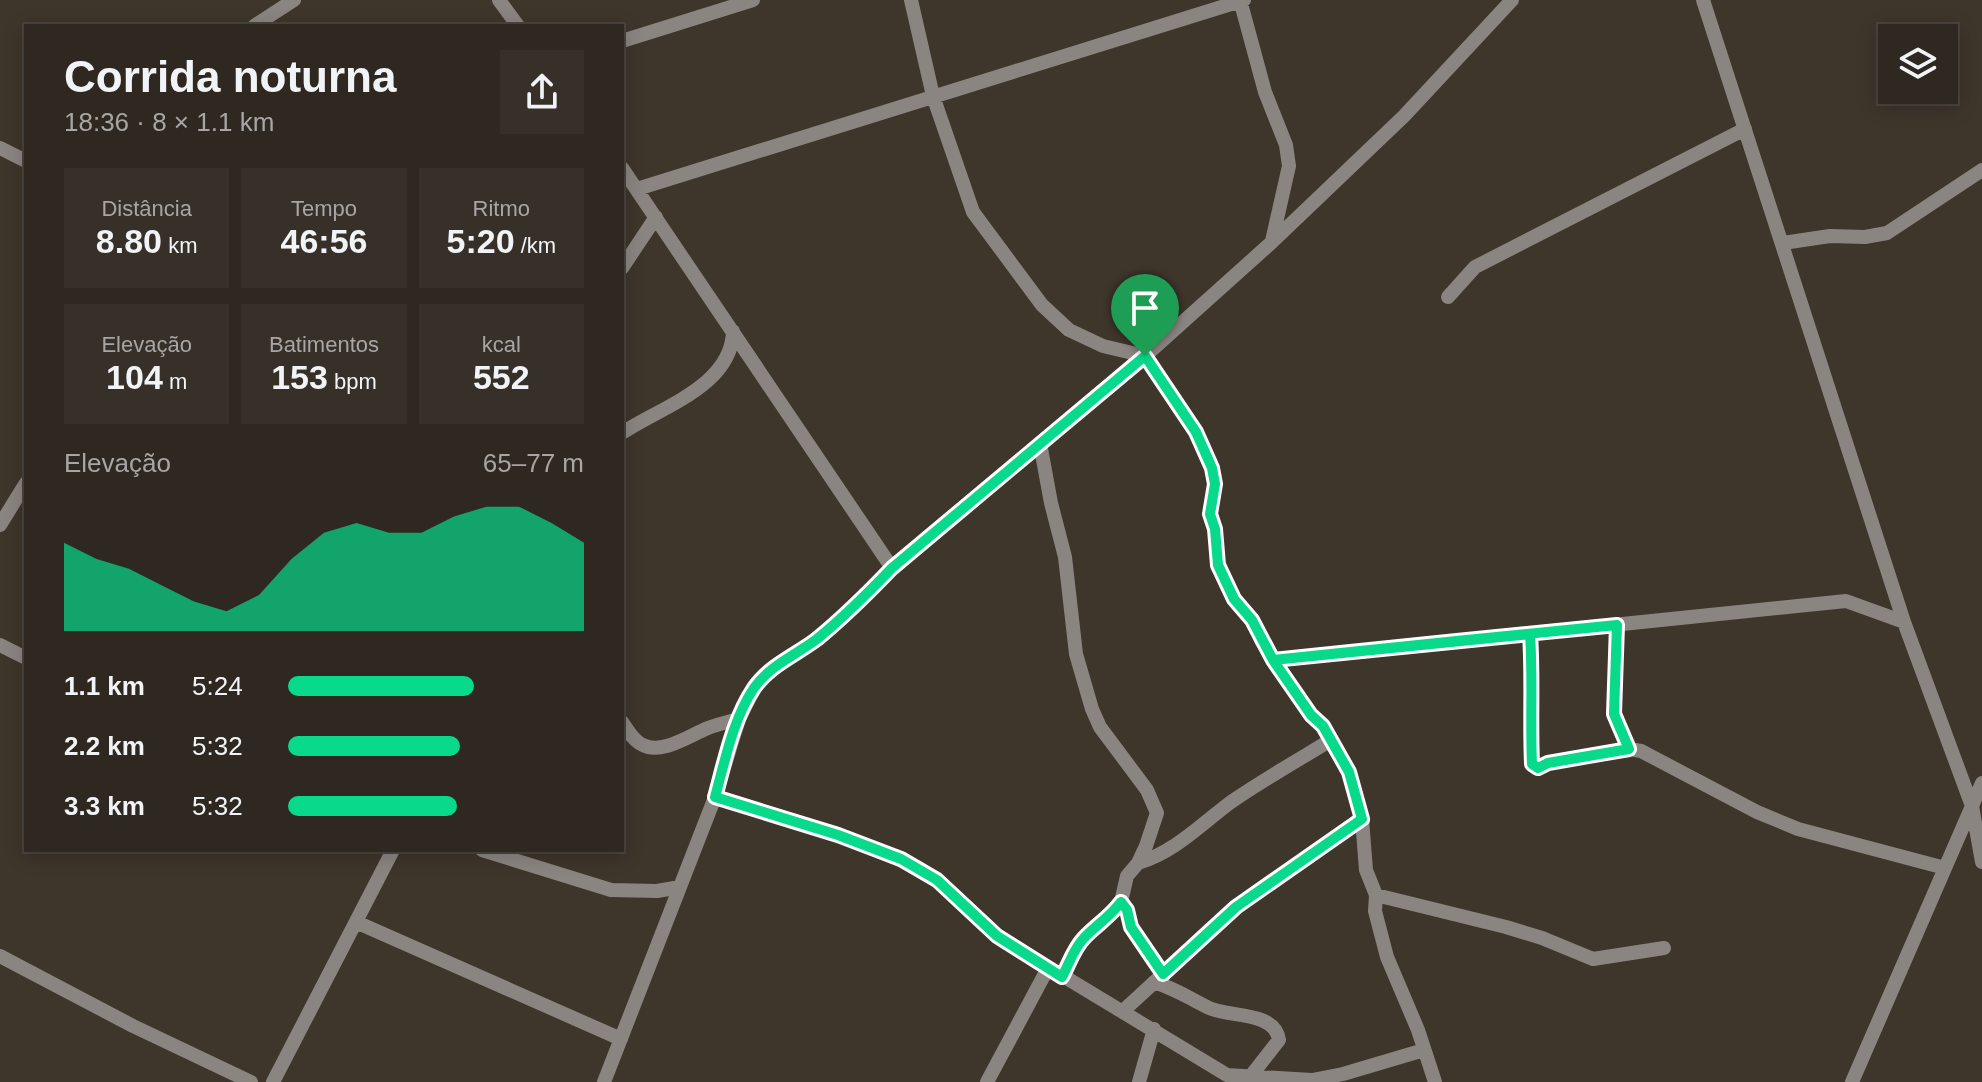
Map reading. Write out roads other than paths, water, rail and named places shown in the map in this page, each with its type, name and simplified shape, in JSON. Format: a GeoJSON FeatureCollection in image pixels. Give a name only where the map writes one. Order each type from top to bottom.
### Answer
{"type":"FeatureCollection","features":[{"type":"Feature","properties":{"kind":"street"},"geometry":{"type":"LineString","coordinates":[[257,24],[294,0]]}},
{"type":"Feature","properties":{"kind":"street"},"geometry":{"type":"LineString","coordinates":[[499,0],[517,24]]}},
{"type":"Feature","properties":{"kind":"street"},"geometry":{"type":"LineString","coordinates":[[624,40],[753,0]]}},
{"type":"Feature","properties":{"kind":"street"},"geometry":{"type":"LineString","coordinates":[[911,0],[933,96],[973,212],[1042,305],[1069,330],[1103,346],[1145,356],[1196,432],[1212,468],[1215,484],[1210,514],[1215,529],[1218,565],[1234,599],[1252,620],[1273,660],[1331,740],[1349,772],[1362,819],[1366,870],[1376,895],[1375,911],[1387,957],[1435,1082]]}},
{"type":"Feature","properties":{"kind":"street"},"geometry":{"type":"LineString","coordinates":[[637,189],[1242,0],[1265,92],[1286,145],[1289,166],[1272,242]]}},
{"type":"Feature","properties":{"kind":"street"},"geometry":{"type":"LineString","coordinates":[[604,1082],[715,797],[739,719],[755,687],[775,666],[814,641],[855,606],[892,568],[1145,356],[1272,242],[1404,116],[1512,0]]}},
{"type":"Feature","properties":{"kind":"street"},"geometry":{"type":"LineString","coordinates":[[1703,0],[1904,622],[1972,806],[1982,862]]}},
{"type":"Feature","properties":{"kind":"street"},"geometry":{"type":"LineString","coordinates":[[1448,297],[1475,267],[1745,129]]}},
{"type":"Feature","properties":{"kind":"street"},"geometry":{"type":"LineString","coordinates":[[0,148],[24,160]]}},
{"type":"Feature","properties":{"kind":"street"},"geometry":{"type":"LineString","coordinates":[[1783,243],[1830,236],[1865,237],[1887,233],[1982,170]]}},
{"type":"Feature","properties":{"kind":"street"},"geometry":{"type":"LineString","coordinates":[[624,171],[892,568]]}},
{"type":"Feature","properties":{"kind":"street"},"geometry":{"type":"LineString","coordinates":[[624,265],[656,217]]}},
{"type":"Feature","properties":{"kind":"street"},"geometry":{"type":"LineString","coordinates":[[624,432],[715,374],[730,354],[733,331]]}},
{"type":"Feature","properties":{"kind":"street"},"geometry":{"type":"LineString","coordinates":[[1040,443],[1065,557],[1076,654],[1092,709],[1100,727],[1147,790],[1157,813],[1138,863],[1127,876],[1121,902],[1076,948],[1062,977]]}},
{"type":"Feature","properties":{"kind":"street"},"geometry":{"type":"LineString","coordinates":[[0,525],[24,486]]}},
{"type":"Feature","properties":{"kind":"street"},"geometry":{"type":"LineString","coordinates":[[1273,660],[1846,601],[1904,622]]}},
{"type":"Feature","properties":{"kind":"street"},"geometry":{"type":"LineString","coordinates":[[1617,625],[1614,714],[1629,749]]}},
{"type":"Feature","properties":{"kind":"street"},"geometry":{"type":"LineString","coordinates":[[1530,634],[1533,671],[1529,710],[1532,764],[1538,768],[1548,763],[1629,749],[1641,751],[1757,812],[1798,829],[1945,868]]}},
{"type":"Feature","properties":{"kind":"street"},"geometry":{"type":"LineString","coordinates":[[0,645],[24,657]]}},
{"type":"Feature","properties":{"kind":"street"},"geometry":{"type":"LineString","coordinates":[[624,725],[636,741],[656,748],[739,719]]}},
{"type":"Feature","properties":{"kind":"street"},"geometry":{"type":"LineString","coordinates":[[1138,863],[1171,850],[1233,801],[1331,740]]}},
{"type":"Feature","properties":{"kind":"street"},"geometry":{"type":"LineString","coordinates":[[1852,1082],[1982,783]]}},
{"type":"Feature","properties":{"kind":"street"},"geometry":{"type":"LineString","coordinates":[[715,797],[838,835],[901,859],[937,880],[997,936],[1154,1029],[1226,1079],[1312,1080],[1424,1050]]}},
{"type":"Feature","properties":{"kind":"street"},"geometry":{"type":"LineString","coordinates":[[1123,1011],[1236,907],[1362,819]]}},
{"type":"Feature","properties":{"kind":"street"},"geometry":{"type":"LineString","coordinates":[[273,1082],[392,852]]}},
{"type":"Feature","properties":{"kind":"street"},"geometry":{"type":"LineString","coordinates":[[488,852],[611,890],[657,891],[680,887]]}},
{"type":"Feature","properties":{"kind":"street"},"geometry":{"type":"LineString","coordinates":[[1376,895],[1506,927],[1593,959],[1664,948]]}},
{"type":"Feature","properties":{"kind":"street"},"geometry":{"type":"LineString","coordinates":[[1121,902],[1159,978],[1209,1009],[1260,1020],[1273,1028],[1279,1040],[1250,1077]]}},
{"type":"Feature","properties":{"kind":"street"},"geometry":{"type":"LineString","coordinates":[[356,922],[621,1039]]}},
{"type":"Feature","properties":{"kind":"street"},"geometry":{"type":"LineString","coordinates":[[0,956],[242,1080]]}},
{"type":"Feature","properties":{"kind":"street"},"geometry":{"type":"LineString","coordinates":[[987,1082],[1048,968]]}},
{"type":"Feature","properties":{"kind":"street"},"geometry":{"type":"LineString","coordinates":[[1139,1082],[1154,1029]]}}]}
